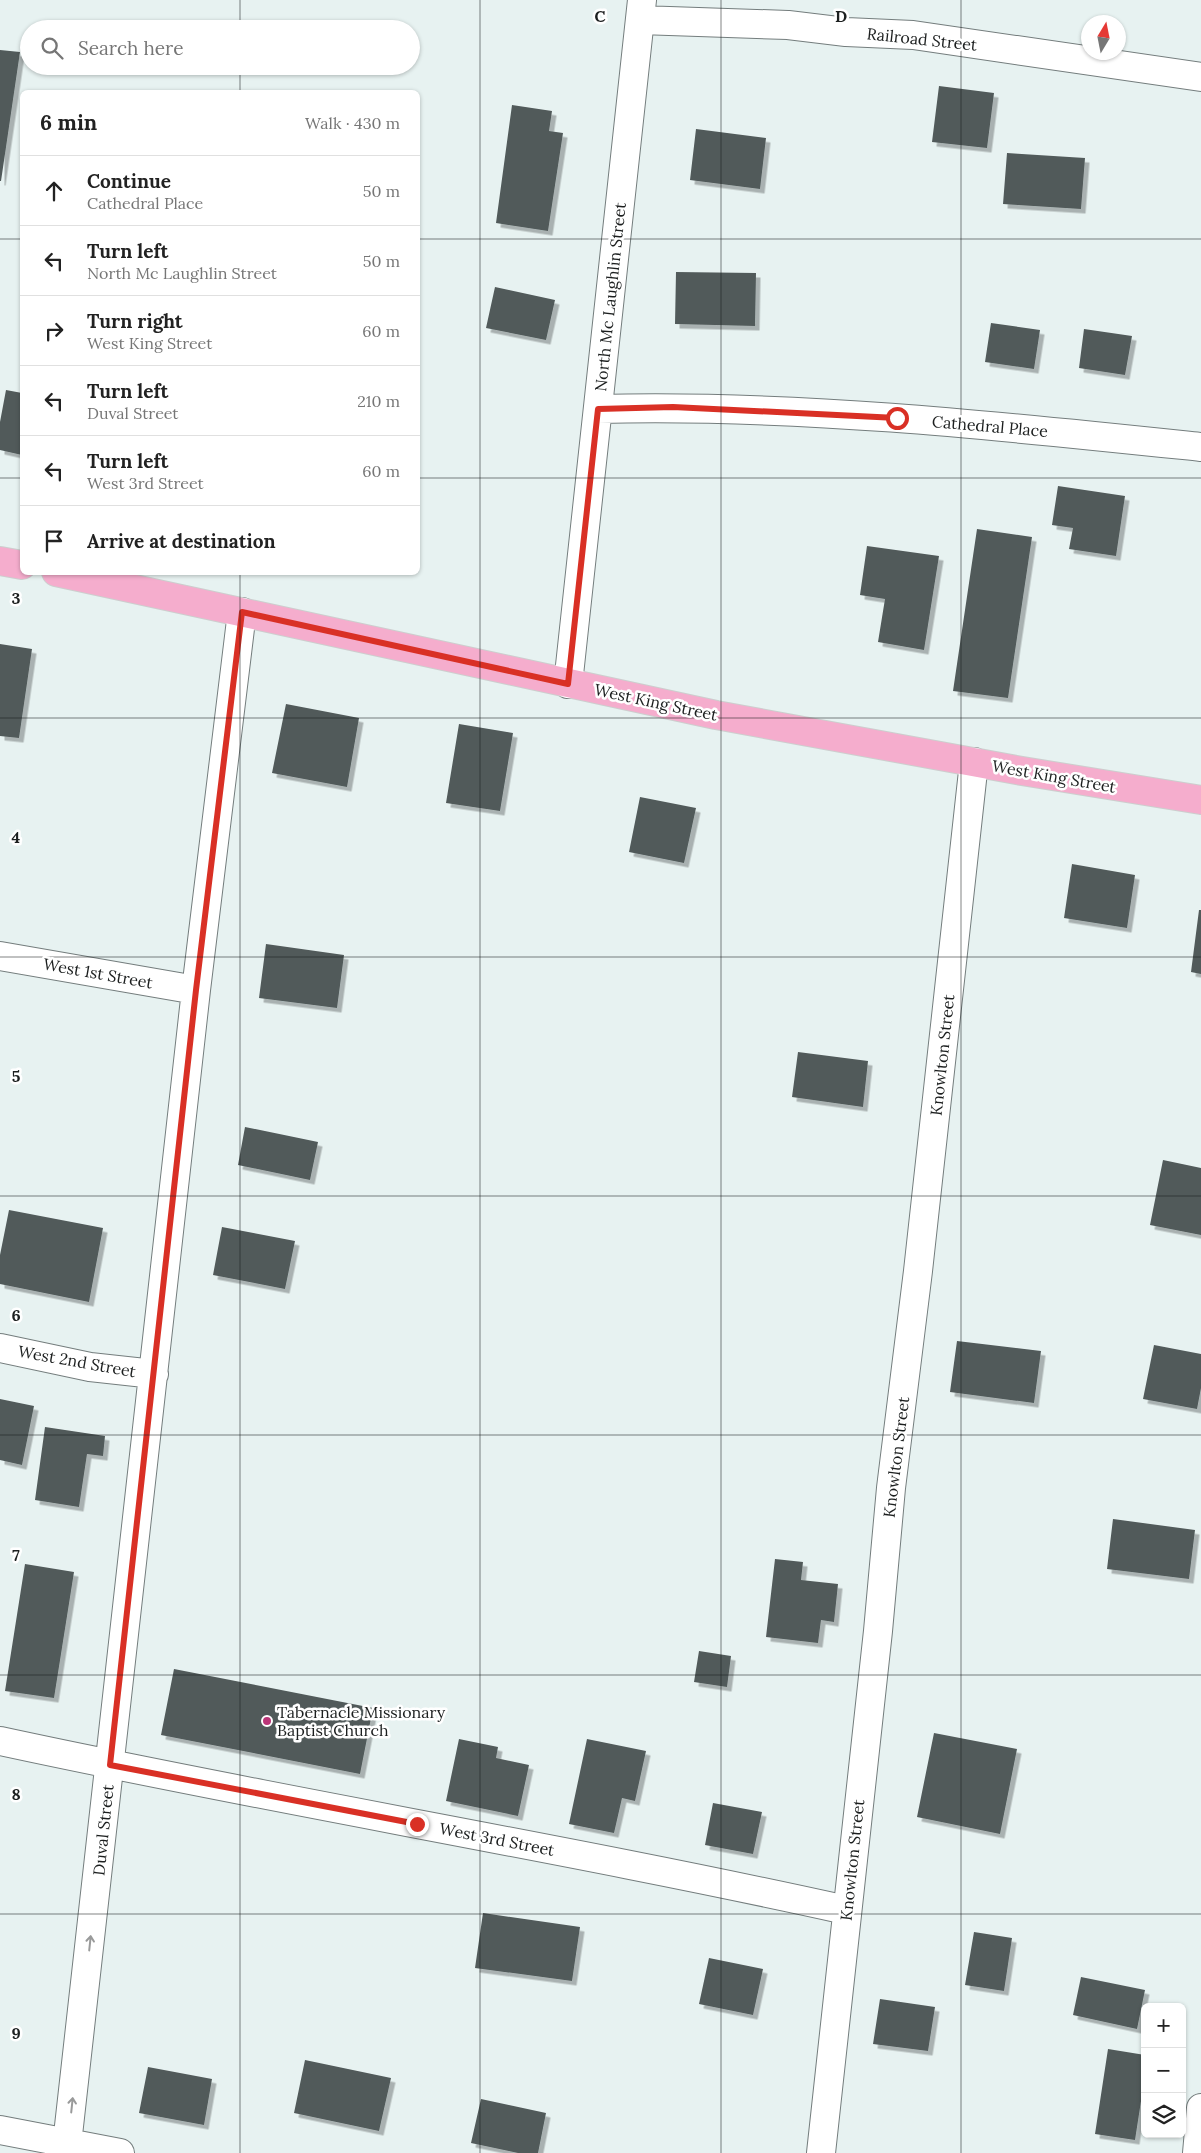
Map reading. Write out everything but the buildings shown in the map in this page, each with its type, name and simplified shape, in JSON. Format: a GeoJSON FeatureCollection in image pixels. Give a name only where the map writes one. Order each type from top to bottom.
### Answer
{"type":"FeatureCollection","features":[{"type":"Feature","properties":{"kind":"main road"},"geometry":{"type":"LineString","coordinates":[[0,560],[20,565]]}},
{"type":"Feature","properties":{"kind":"main road","name":"West King Street"},"geometry":{"type":"LineString","coordinates":[[70,575],[716,715],[974,762],[1201,800]]}},
{"type":"Feature","properties":{"kind":"street","name":"Railroad Street"},"geometry":{"type":"LineString","coordinates":[[641,10],[846,32],[913,35],[1201,78]]}},
{"type":"Feature","properties":{"kind":"street","name":"North Mc Laughlin Street"},"geometry":{"type":"LineString","coordinates":[[568,684],[641,10]]}},
{"type":"Feature","properties":{"kind":"street","name":"Cathedral Place"},"geometry":{"type":"LineString","coordinates":[[598,409],[673,407],[897,418],[994,425],[1201,447]]}},
{"type":"Feature","properties":{"kind":"street","name":"Duval Street"},"geometry":{"type":"LineString","coordinates":[[67,2148],[196,990],[242,612]]}},
{"type":"Feature","properties":{"kind":"street","name":"Knowlton Street"},"geometry":{"type":"LineString","coordinates":[[822,2153],[846,1910],[878,1631],[891,1488],[918,1271],[974,762]]}},
{"type":"Feature","properties":{"kind":"street","name":"West 1st Street"},"geometry":{"type":"LineString","coordinates":[[0,956],[196,990]]}},
{"type":"Feature","properties":{"kind":"street","name":"West 2nd Street"},"geometry":{"type":"LineString","coordinates":[[0,1348],[90,1367],[154,1374]]}},
{"type":"Feature","properties":{"kind":"street","name":"West 3rd Street"},"geometry":{"type":"LineString","coordinates":[[0,1741],[110,1765],[724,1883],[846,1910]]}},
{"type":"Feature","properties":{"kind":"street"},"geometry":{"type":"LineString","coordinates":[[1196,2153],[1201,2108]]}},
{"type":"Feature","properties":{"kind":"street"},"geometry":{"type":"LineString","coordinates":[[0,2130],[67,2148],[120,2153]]}},
{"type":"Feature","properties":{"kind":"place","name":"Tabernacle Missionary Baptist Church"},"geometry":{"type":"Point","coordinates":[267,1721]}},
{"type":"Feature","properties":{"kind":"route"},"geometry":{"type":"LineString","coordinates":[[417,1824],[110,1765],[196,990],[242,612],[568,684],[598,409],[673,407],[897,418]]}}]}
